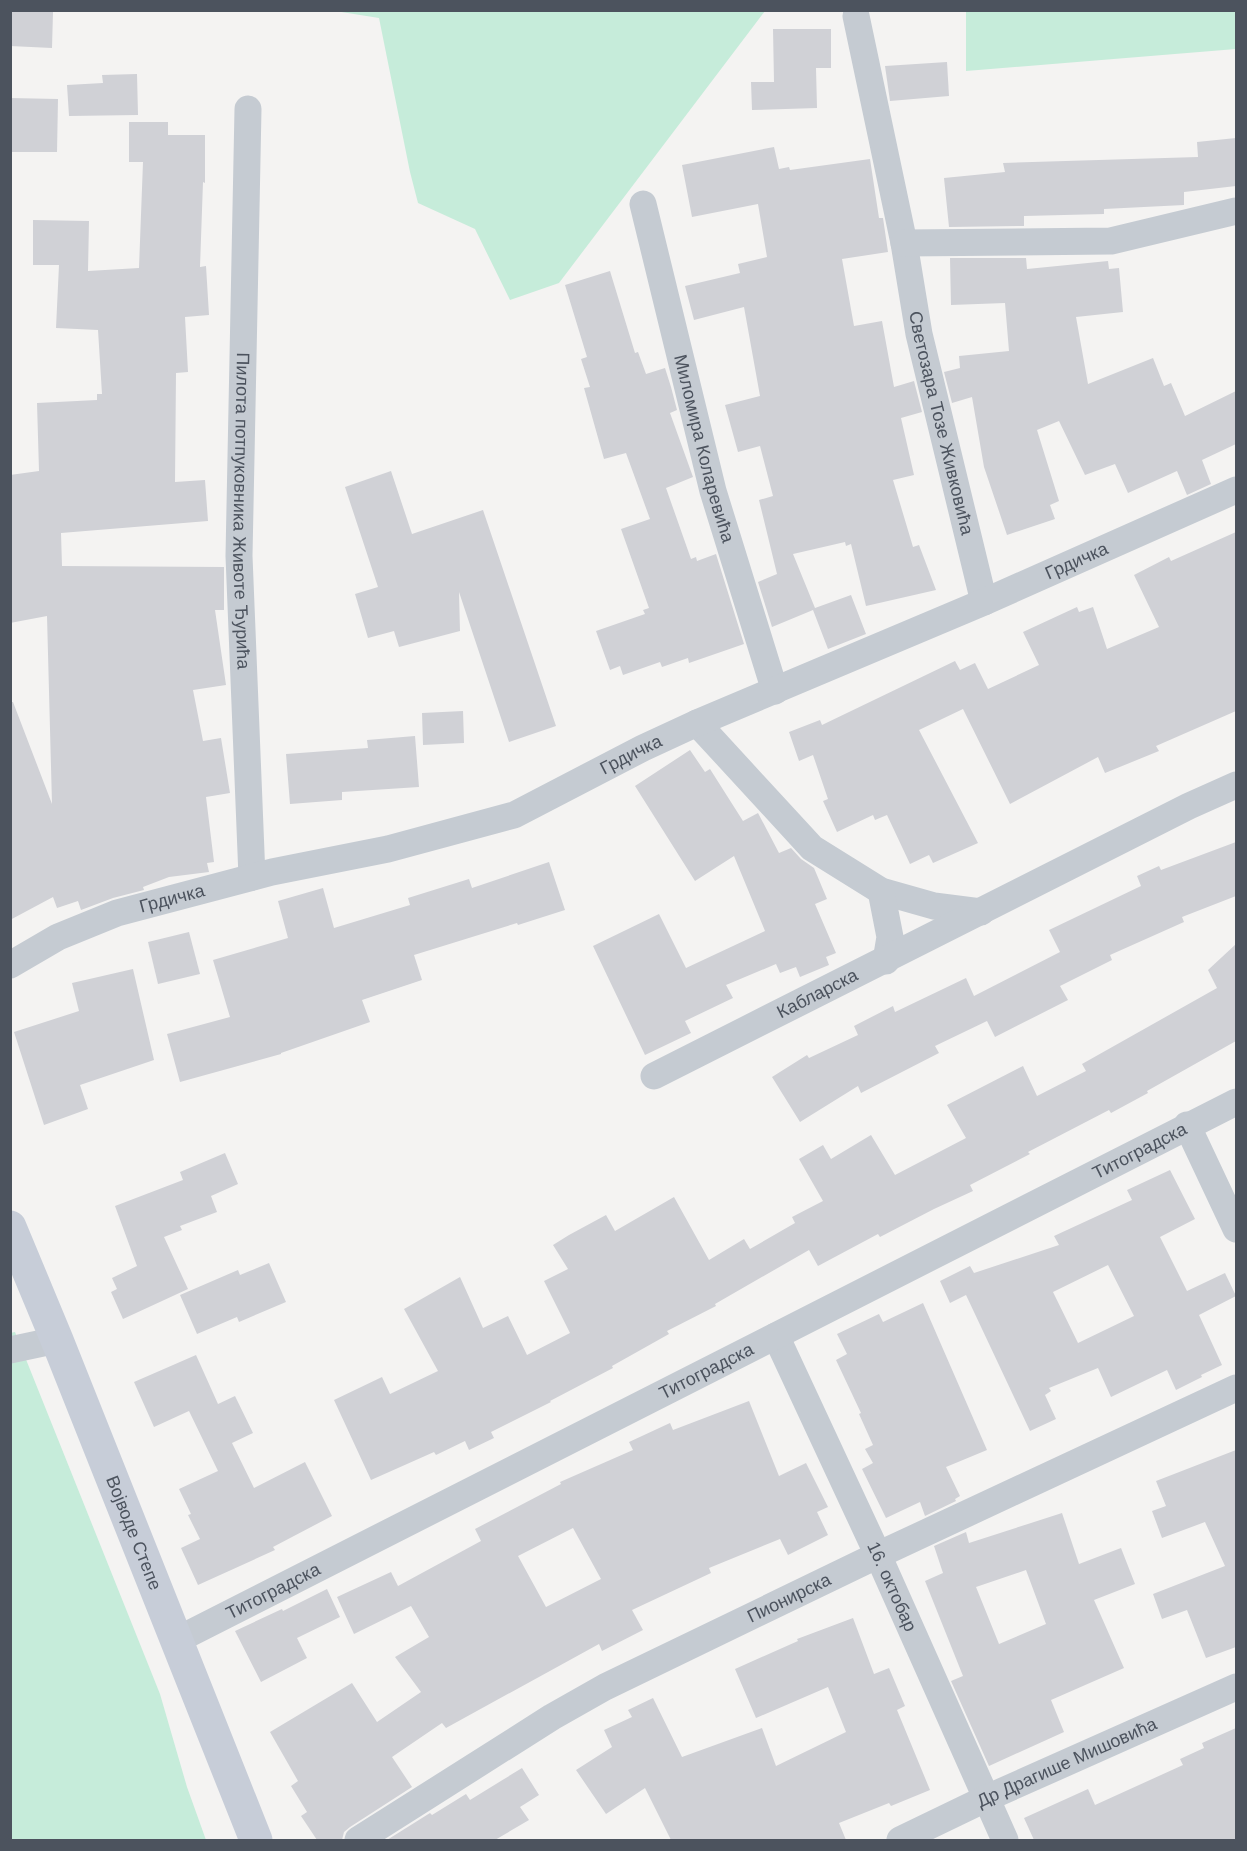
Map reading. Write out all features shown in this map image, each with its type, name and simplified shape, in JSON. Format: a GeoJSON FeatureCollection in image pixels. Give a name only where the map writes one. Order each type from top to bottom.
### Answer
{"type":"FeatureCollection","features":[{"type":"Feature","properties":{"kind":"street","name":"Светозара Тозе Живковића"},"geometry":{"type":"LineString","coordinates":[[856,16],[904,243],[919,334],[984,602]]}},
{"type":"Feature","properties":{"kind":"street","name":"Пилота потпуковника Животе Ђурића"},"geometry":{"type":"LineString","coordinates":[[248,110],[239,556],[252,877]]}},
{"type":"Feature","properties":{"kind":"street","name":"Миломира Коларевића"},"geometry":{"type":"LineString","coordinates":[[643,204],[713,491],[775,691]]}},
{"type":"Feature","properties":{"kind":"street"},"geometry":{"type":"LineString","coordinates":[[904,243],[1111,241],[1236,211]]}},
{"type":"Feature","properties":{"kind":"street","name":"Грдичка"},"geometry":{"type":"LineString","coordinates":[[10,965],[58,937],[117,913],[252,877],[388,849],[514,815],[643,748],[697,723],[984,602],[1236,490]]}},
{"type":"Feature","properties":{"kind":"street"},"geometry":{"type":"LineString","coordinates":[[697,723],[812,848],[881,891],[934,906],[981,912]]}},
{"type":"Feature","properties":{"kind":"street","name":"Кабларска"},"geometry":{"type":"LineString","coordinates":[[654,1076],[1236,784]]}},
{"type":"Feature","properties":{"kind":"street"},"geometry":{"type":"LineString","coordinates":[[881,891],[890,937],[886,961]]}},
{"type":"Feature","properties":{"kind":"street","name":"Титоградска"},"geometry":{"type":"LineString","coordinates":[[176,1641],[1236,1102]]}},
{"type":"Feature","properties":{"kind":"street"},"geometry":{"type":"LineString","coordinates":[[1187,1125],[1236,1229]]}},
{"type":"Feature","properties":{"kind":"street","name":"Војводе Степе"},"geometry":{"type":"LineString","coordinates":[[10,1227],[256,1840]]}},
{"type":"Feature","properties":{"kind":"street","name":"16. октобар"},"geometry":{"type":"LineString","coordinates":[[776,1336],[878,1556],[1005,1840]]}},
{"type":"Feature","properties":{"kind":"street"},"geometry":{"type":"LineString","coordinates":[[10,1350],[57,1340]]}},
{"type":"Feature","properties":{"kind":"street","name":"Пионирска"},"geometry":{"type":"LineString","coordinates":[[358,1840],[552,1717],[604,1687],[1236,1388]]}},
{"type":"Feature","properties":{"kind":"street","name":"Др Драгише Мишовића"},"geometry":{"type":"LineString","coordinates":[[900,1840],[987,1798],[1236,1687]]}},
{"type":"Feature","properties":{"kind":"green space"},"geometry":{"type":"Polygon","coordinates":[[[335,11],[765,11],[559,283],[510,300],[475,229],[418,203],[379,18],[335,11]]]}},
{"type":"Feature","properties":{"kind":"green space"},"geometry":{"type":"Polygon","coordinates":[[[966,11],[1236,11],[1236,49],[966,71],[966,11]]]}},
{"type":"Feature","properties":{"kind":"green space"},"geometry":{"type":"Polygon","coordinates":[[[15,1332],[160,1694],[187,1787],[206,1840],[11,1840],[10,1333],[15,1332]]]}},
{"type":"Feature","properties":{"kind":"building"},"geometry":{"type":"Polygon","coordinates":[[[10,10],[53,12],[52,48],[10,46],[10,10]]]}},
{"type":"Feature","properties":{"kind":"building"},"geometry":{"type":"Polygon","coordinates":[[[773,29],[831,29],[831,68],[816,68],[817,108],[752,110],[751,82],[774,82],[773,29]]]}},
{"type":"Feature","properties":{"kind":"building"},"geometry":{"type":"Polygon","coordinates":[[[947,62],[949,96],[890,101],[885,66],[947,62]]]}},
{"type":"Feature","properties":{"kind":"building"},"geometry":{"type":"Polygon","coordinates":[[[137,74],[138,115],[69,116],[67,85],[103,83],[102,75],[137,74]]]}},
{"type":"Feature","properties":{"kind":"building"},"geometry":{"type":"Polygon","coordinates":[[[10,98],[58,99],[57,152],[10,152],[10,98]]]}},
{"type":"Feature","properties":{"kind":"building"},"geometry":{"type":"Polygon","coordinates":[[[129,122],[168,122],[168,135],[205,135],[205,183],[203,182],[200,267],[206,266],[209,315],[185,317],[188,372],[176,373],[175,482],[205,480],[208,521],[61,533],[62,566],[224,567],[224,610],[215,610],[226,685],[193,690],[203,741],[221,738],[230,793],[206,797],[214,862],[207,863],[209,872],[169,877],[143,887],[144,890],[81,910],[78,901],[57,908],[53,897],[10,920],[10,702],[13,702],[52,804],[47,616],[10,623],[10,475],[39,471],[37,403],[97,400],[97,394],[102,394],[98,330],[56,328],[59,265],[33,265],[33,220],[89,221],[88,271],[139,268],[143,162],[129,162],[129,122]]]}},
{"type":"Feature","properties":{"kind":"building"},"geometry":{"type":"Polygon","coordinates":[[[1236,138],[1236,186],[1184,192],[1184,205],[1104,209],[1104,214],[1024,216],[1024,226],[949,227],[944,178],[1005,172],[1003,163],[1198,157],[1197,142],[1236,138]]]}},
{"type":"Feature","properties":{"kind":"building"},"geometry":{"type":"Polygon","coordinates":[[[774,147],[779,169],[789,167],[790,170],[870,159],[879,218],[883,218],[888,252],[842,259],[854,326],[882,321],[894,387],[914,381],[922,412],[901,418],[914,475],[893,480],[913,547],[919,545],[936,590],[866,606],[851,544],[846,546],[845,542],[793,554],[815,608],[851,595],[866,634],[828,649],[813,610],[772,627],[758,582],[777,574],[759,500],[773,496],[760,446],[738,452],[725,405],[760,396],[744,307],[694,320],[685,286],[740,273],[738,264],[767,257],[758,204],[692,217],[682,165],[774,147]]]}},
{"type":"Feature","properties":{"kind":"building"},"geometry":{"type":"Polygon","coordinates":[[[950,258],[1026,258],[1027,269],[1108,261],[1109,269],[1119,268],[1123,312],[1076,317],[1088,384],[1153,358],[1164,386],[1171,383],[1185,416],[1236,391],[1236,444],[1202,460],[1211,484],[1187,495],[1177,471],[1128,493],[1115,464],[1085,475],[1059,421],[1037,430],[1059,501],[1050,505],[1055,519],[1007,535],[984,467],[972,397],[952,403],[944,372],[960,368],[959,356],[1009,351],[1005,303],[951,305],[950,258]]]}},
{"type":"Feature","properties":{"kind":"building"},"geometry":{"type":"Polygon","coordinates":[[[610,271],[635,353],[638,352],[646,374],[665,368],[671,387],[677,410],[670,413],[693,477],[666,488],[691,559],[696,557],[697,561],[716,554],[744,644],[689,663],[688,658],[662,667],[660,662],[623,675],[620,666],[610,670],[596,631],[645,614],[643,610],[649,608],[621,529],[650,519],[626,453],[604,459],[584,388],[590,387],[581,359],[587,357],[565,285],[610,271]]]}},
{"type":"Feature","properties":{"kind":"building"},"geometry":{"type":"Polygon","coordinates":[[[391,471],[412,534],[483,510],[556,726],[509,742],[459,592],[460,631],[399,647],[394,631],[368,638],[355,594],[378,587],[345,487],[391,471]]]}},
{"type":"Feature","properties":{"kind":"building"},"geometry":{"type":"Polygon","coordinates":[[[1236,532],[1236,711],[1156,746],[1159,751],[1105,773],[1098,757],[1010,804],[963,709],[919,730],[978,843],[933,863],[929,855],[910,864],[887,815],[875,820],[873,815],[837,832],[823,801],[828,799],[813,755],[799,761],[789,732],[820,720],[822,725],[955,661],[960,670],[975,663],[988,689],[1039,665],[1023,632],[1077,607],[1079,612],[1093,607],[1107,649],[1159,627],[1134,575],[1169,557],[1171,561],[1236,532]]]}},
{"type":"Feature","properties":{"kind":"building"},"geometry":{"type":"Polygon","coordinates":[[[463,711],[464,743],[423,745],[422,713],[463,711]]]}},
{"type":"Feature","properties":{"kind":"building"},"geometry":{"type":"Polygon","coordinates":[[[415,736],[419,787],[342,792],[342,800],[290,804],[286,754],[368,748],[367,740],[415,736]]]}},
{"type":"Feature","properties":{"kind":"building"},"geometry":{"type":"Polygon","coordinates":[[[690,750],[705,772],[710,769],[743,821],[758,813],[779,853],[791,848],[814,868],[827,899],[815,904],[836,953],[826,957],[829,965],[800,977],[796,967],[780,973],[776,964],[726,985],[733,998],[685,1021],[691,1033],[645,1055],[593,946],[659,914],[686,968],[765,931],[734,856],[695,881],[635,786],[690,750]]]}},
{"type":"Feature","properties":{"kind":"building"},"geometry":{"type":"Polygon","coordinates":[[[1236,842],[1236,896],[1182,917],[1184,922],[1110,955],[1112,960],[1060,986],[1068,1000],[995,1037],[987,1021],[935,1046],[939,1053],[861,1093],[858,1086],[800,1122],[772,1077],[807,1055],[809,1058],[858,1035],[854,1026],[893,1006],[895,1012],[966,978],[974,996],[1060,952],[1049,930],[1141,886],[1137,876],[1159,866],[1161,870],[1236,842]]]}},
{"type":"Feature","properties":{"kind":"building"},"geometry":{"type":"Polygon","coordinates":[[[549,862],[565,910],[414,955],[422,980],[362,1000],[370,1022],[281,1054],[180,1082],[167,1034],[230,1017],[213,960],[288,938],[278,901],[323,888],[334,928],[410,905],[408,898],[469,879],[472,888],[549,862]]]}},
{"type":"Feature","properties":{"kind":"building"},"geometry":{"type":"Polygon","coordinates":[[[189,932],[200,974],[158,984],[148,942],[189,932]]]}},
{"type":"Feature","properties":{"kind":"building"},"geometry":{"type":"Polygon","coordinates":[[[1236,944],[1236,1041],[1147,1091],[1148,1093],[1111,1113],[1109,1110],[970,1185],[973,1191],[880,1237],[878,1234],[818,1266],[809,1250],[715,1304],[716,1306],[667,1331],[669,1334],[612,1366],[613,1368],[491,1432],[494,1438],[469,1450],[465,1441],[436,1455],[434,1452],[371,1480],[334,1400],[382,1377],[390,1394],[438,1371],[404,1309],[460,1277],[483,1328],[508,1316],[527,1355],[570,1333],[544,1281],[568,1269],[553,1245],[569,1235],[606,1215],[615,1231],[674,1197],[709,1260],[744,1239],[750,1249],[795,1223],[792,1217],[823,1201],[799,1159],[823,1145],[831,1159],[871,1135],[895,1175],[966,1138],[947,1105],[1023,1066],[1037,1096],[1086,1071],[1082,1064],[1217,988],[1208,970],[1236,944]]]}},
{"type":"Feature","properties":{"kind":"building"},"geometry":{"type":"Polygon","coordinates":[[[133,969],[154,1060],[80,1085],[88,1109],[44,1125],[14,1032],[79,1011],[72,983],[133,969]]]}},
{"type":"Feature","properties":{"kind":"building"},"geometry":{"type":"Polygon","coordinates":[[[225,1153],[238,1184],[211,1196],[217,1212],[180,1226],[182,1230],[164,1237],[188,1289],[123,1319],[111,1292],[117,1289],[112,1278],[137,1266],[115,1206],[183,1180],[180,1172],[225,1153]]]}},
{"type":"Feature","properties":{"kind":"building"},"geometry":{"type":"Polygon","coordinates":[[[1170,1170],[1195,1219],[1160,1237],[1187,1291],[1225,1273],[1236,1296],[1199,1315],[1222,1365],[1176,1390],[1167,1370],[1111,1397],[1098,1368],[1049,1388],[1051,1391],[1045,1395],[1056,1419],[1030,1431],[966,1295],[950,1303],[940,1281],[970,1266],[974,1273],[1059,1245],[1054,1236],[1132,1200],[1127,1190],[1170,1170]],[[1108,1265],[1053,1292],[1078,1343],[1134,1316],[1108,1265]]]}},
{"type":"Feature","properties":{"kind":"building"},"geometry":{"type":"Polygon","coordinates":[[[269,1263],[286,1302],[239,1322],[237,1317],[197,1334],[180,1295],[238,1270],[240,1275],[269,1263]]]}},
{"type":"Feature","properties":{"kind":"building"},"geometry":{"type":"Polygon","coordinates":[[[923,1303],[987,1450],[946,1467],[960,1496],[955,1499],[956,1501],[925,1516],[920,1502],[886,1518],[862,1469],[873,1463],[865,1449],[873,1445],[836,1360],[847,1354],[837,1334],[879,1314],[883,1322],[923,1303]]]}},
{"type":"Feature","properties":{"kind":"building"},"geometry":{"type":"Polygon","coordinates":[[[196,1355],[218,1404],[235,1396],[253,1433],[232,1443],[254,1488],[305,1462],[332,1516],[273,1547],[275,1550],[198,1585],[181,1548],[200,1539],[179,1489],[218,1471],[189,1411],[154,1427],[134,1382],[196,1355]]]}},
{"type":"Feature","properties":{"kind":"building"},"geometry":{"type":"Polygon","coordinates":[[[749,1401],[779,1476],[806,1463],[828,1507],[817,1512],[828,1535],[788,1555],[780,1539],[709,1568],[711,1573],[632,1610],[643,1630],[602,1651],[599,1644],[446,1728],[442,1723],[392,1757],[412,1787],[350,1827],[344,1832],[342,1840],[317,1840],[301,1816],[307,1812],[291,1786],[298,1781],[270,1732],[352,1683],[377,1722],[421,1692],[395,1657],[429,1637],[411,1606],[354,1634],[337,1597],[391,1572],[398,1586],[481,1541],[475,1529],[561,1484],[560,1482],[633,1450],[629,1442],[670,1423],[673,1430],[749,1401]],[[573,1528],[518,1556],[546,1607],[601,1579],[573,1528]]]}},
{"type":"Feature","properties":{"kind":"building"},"geometry":{"type":"Polygon","coordinates":[[[1236,1450],[1236,1647],[1206,1658],[1187,1610],[1162,1619],[1153,1594],[1225,1566],[1205,1522],[1162,1538],[1152,1511],[1166,1506],[1156,1481],[1236,1450]]]}},
{"type":"Feature","properties":{"kind":"building"},"geometry":{"type":"Polygon","coordinates":[[[1062,1513],[1079,1564],[1121,1548],[1135,1584],[1094,1600],[1124,1668],[1051,1700],[1064,1732],[989,1766],[951,1681],[963,1676],[925,1581],[943,1573],[934,1546],[966,1532],[969,1543],[1062,1513]],[[1026,1570],[976,1587],[999,1644],[1046,1624],[1026,1570]]]}},
{"type":"Feature","properties":{"kind":"building"},"geometry":{"type":"Polygon","coordinates":[[[327,1589],[340,1617],[297,1638],[307,1658],[261,1682],[235,1631],[327,1589]]]}},
{"type":"Feature","properties":{"kind":"building"},"geometry":{"type":"Polygon","coordinates":[[[853,1618],[874,1674],[889,1668],[905,1706],[897,1710],[930,1790],[839,1823],[846,1840],[671,1840],[645,1788],[606,1814],[576,1770],[612,1747],[604,1730],[632,1717],[628,1710],[653,1698],[682,1757],[762,1728],[776,1766],[846,1732],[828,1687],[756,1718],[735,1669],[798,1641],[797,1639],[853,1618]]]}},
{"type":"Feature","properties":{"kind":"building"},"geometry":{"type":"Polygon","coordinates":[[[1236,1728],[1236,1840],[1034,1840],[1024,1818],[1088,1789],[1095,1805],[1183,1765],[1180,1759],[1204,1748],[1202,1743],[1236,1728]]]}},
{"type":"Feature","properties":{"kind":"building"},"geometry":{"type":"Polygon","coordinates":[[[522,1768],[539,1795],[520,1807],[529,1820],[495,1840],[387,1840],[466,1794],[470,1800],[522,1768]]]}}]}
